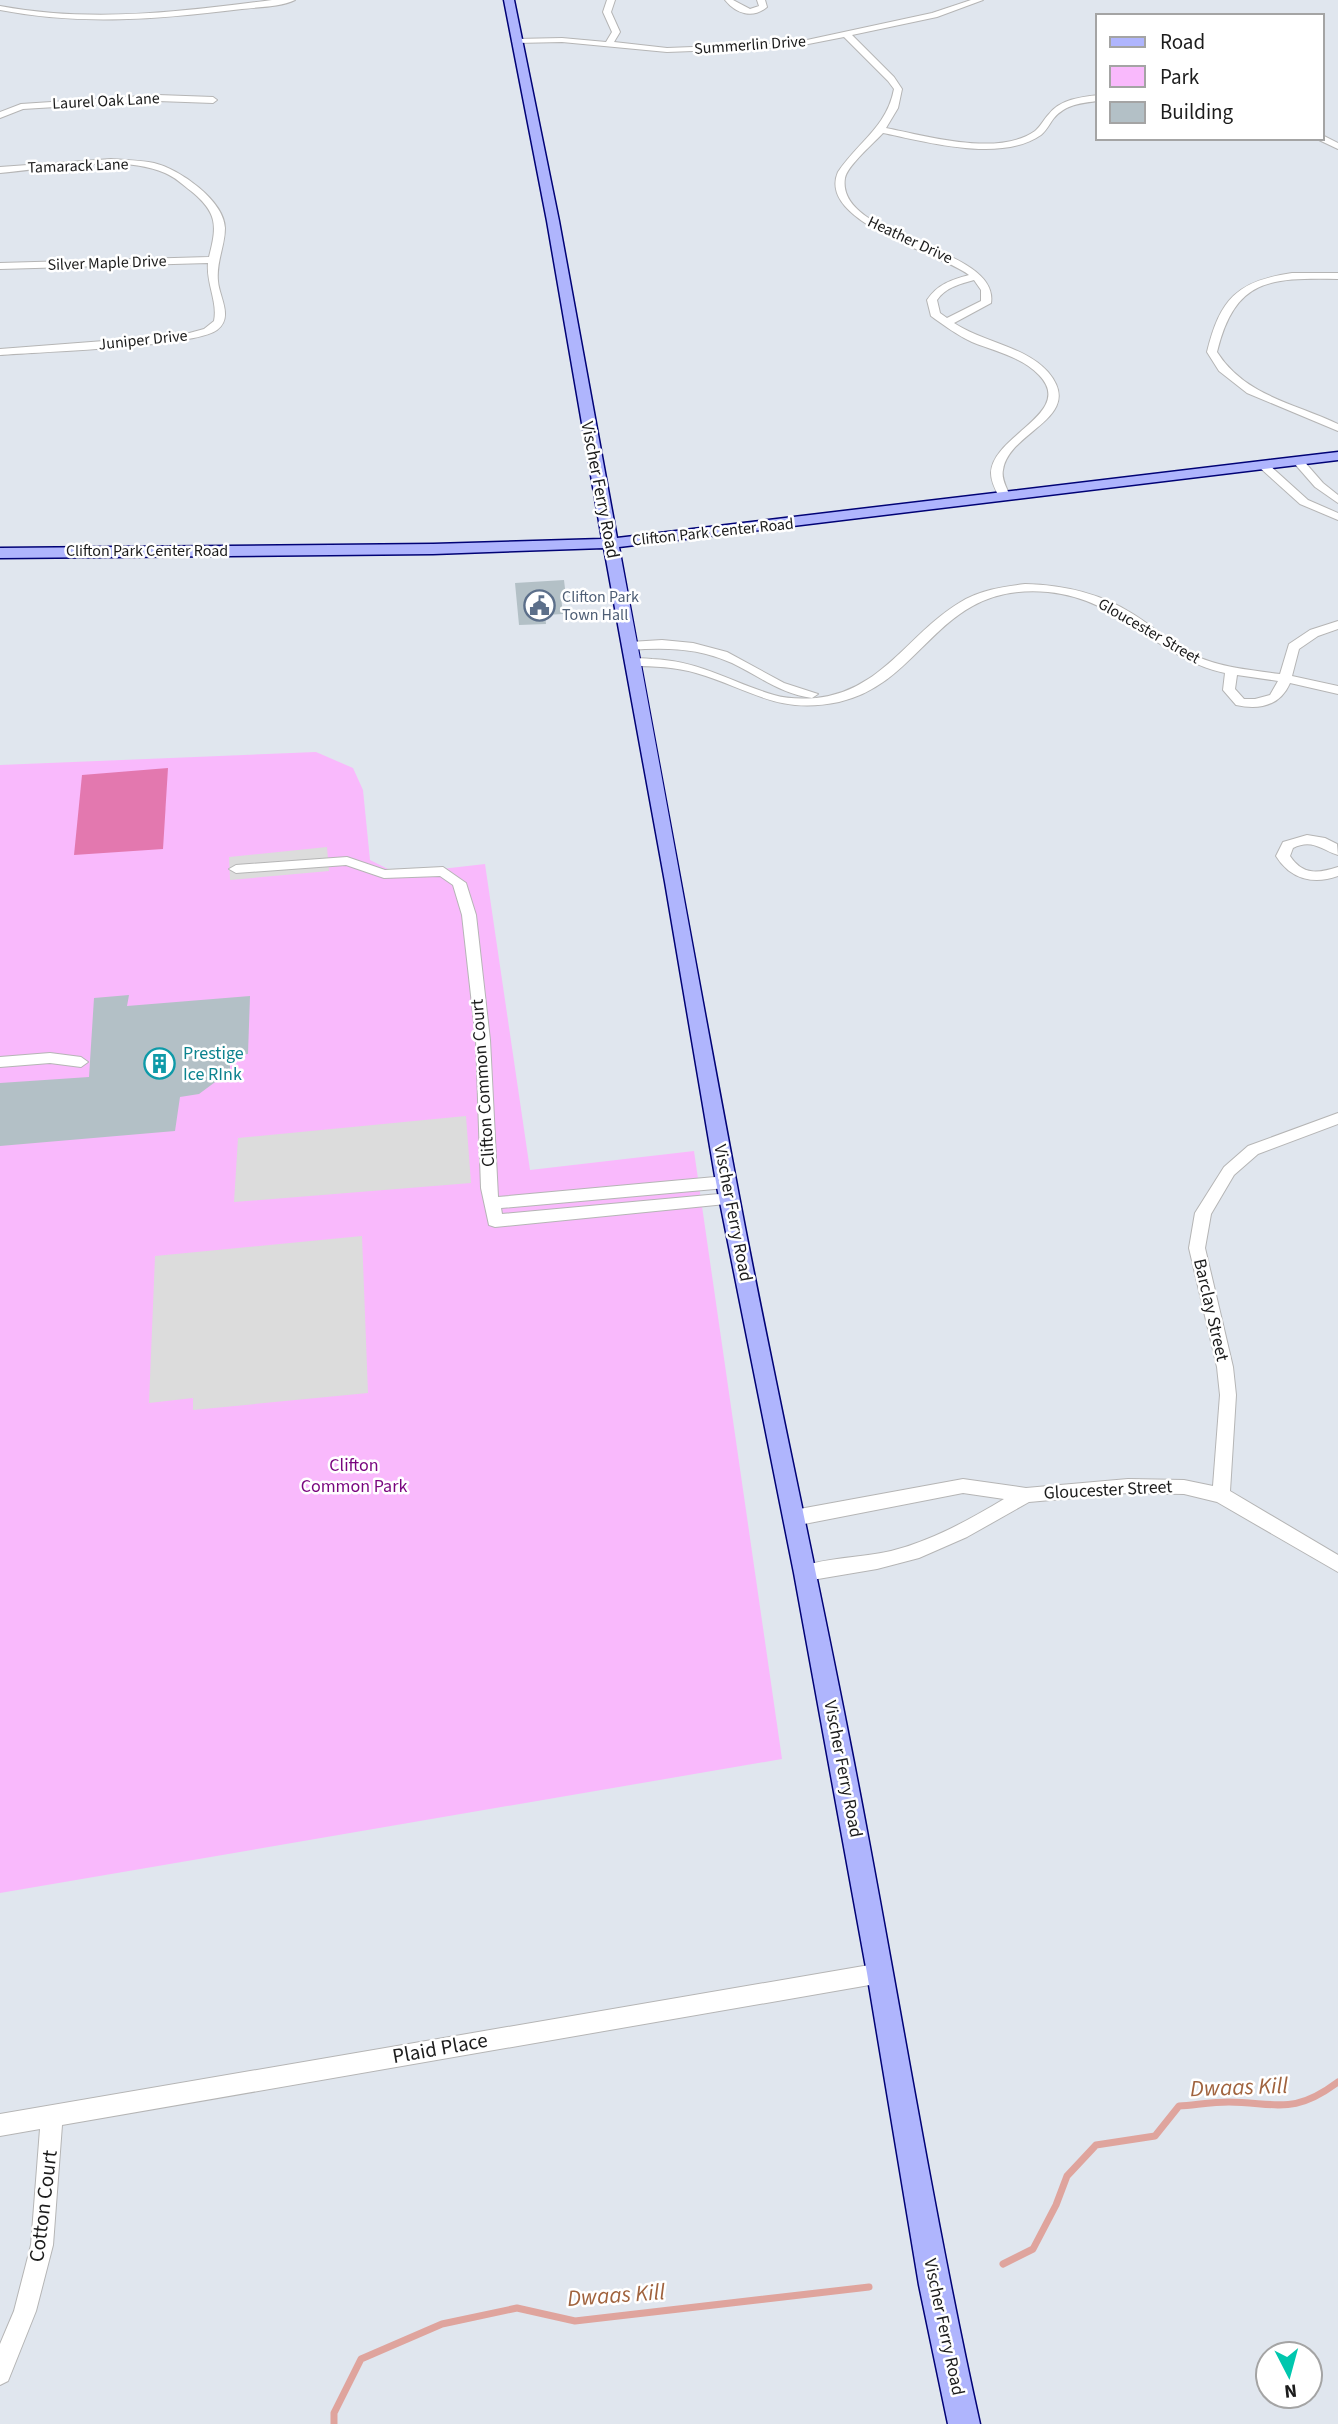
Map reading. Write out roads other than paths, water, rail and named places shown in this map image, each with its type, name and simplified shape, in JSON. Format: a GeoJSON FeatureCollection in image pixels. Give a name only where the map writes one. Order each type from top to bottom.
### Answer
{"type":"FeatureCollection","features":[{"type":"Feature","properties":{"kind":"street"},"geometry":{"type":"LineString","coordinates":[[0,8],[45,15],[125,16],[291,0]]}},
{"type":"Feature","properties":{"kind":"street","name":"Vischer Ferry Road"},"geometry":{"type":"LineString","coordinates":[[509,0],[552,219],[728,1191],[806,1573],[881,1973],[934,2285],[964,2424]]}},
{"type":"Feature","properties":{"kind":"street"},"geometry":{"type":"LineString","coordinates":[[608,45],[616,32],[607,12],[611,0]]}},
{"type":"Feature","properties":{"kind":"street"},"geometry":{"type":"LineString","coordinates":[[729,0],[739,10],[753,12],[763,7],[761,0]]}},
{"type":"Feature","properties":{"kind":"street","name":"Summerlin Drive"},"geometry":{"type":"LineString","coordinates":[[516,41],[562,40],[667,50],[793,45],[934,15],[978,0]]}},
{"type":"Feature","properties":{"kind":"street","name":"Heather Drive"},"geometry":{"type":"LineString","coordinates":[[846,34],[883,70],[898,89],[891,117],[848,165],[841,177],[840,186],[845,202],[874,225],[958,263],[976,276]]}},
{"type":"Feature","properties":{"kind":"street","name":"Laurel Oak Lane"},"geometry":{"type":"LineString","coordinates":[[0,115],[21,107],[39,105],[158,98],[214,100]]}},
{"type":"Feature","properties":{"kind":"street"},"geometry":{"type":"LineString","coordinates":[[882,130],[960,144],[1001,144],[1024,139],[1041,131],[1061,107],[1096,98]]}},
{"type":"Feature","properties":{"kind":"street","name":"Tamarack Lane"},"geometry":{"type":"LineString","coordinates":[[0,170],[121,163],[150,164],[170,171],[211,203],[221,219],[214,260]]}},
{"type":"Feature","properties":{"kind":"street","name":"Silver Maple Drive"},"geometry":{"type":"LineString","coordinates":[[0,265],[214,260]]}},
{"type":"Feature","properties":{"kind":"street","name":"Juniper Drive"},"geometry":{"type":"LineString","coordinates":[[0,352],[182,338],[211,330],[220,320],[220,308],[212,284],[214,260]]}},
{"type":"Feature","properties":{"kind":"street"},"geometry":{"type":"LineString","coordinates":[[947,322],[986,303],[988,296],[976,276]]}},
{"type":"Feature","properties":{"kind":"street","name":"Heather Drive"},"geometry":{"type":"LineString","coordinates":[[947,322],[936,314],[932,300],[938,291],[949,284],[976,276]]}},
{"type":"Feature","properties":{"kind":"street"},"geometry":{"type":"LineString","coordinates":[[1338,276],[1277,279],[1261,282],[1236,294],[1216,327],[1212,352],[1225,373],[1244,390],[1338,428]]}},
{"type":"Feature","properties":{"kind":"street"},"geometry":{"type":"LineString","coordinates":[[947,322],[968,336],[1023,359],[1042,373],[1053,390],[1053,403],[1048,414],[1017,438],[1001,458],[996,469],[1004,496]]}},
{"type":"Feature","properties":{"kind":"street","name":"Clifton Park Center Road"},"geometry":{"type":"LineString","coordinates":[[0,553],[433,549],[610,543],[1338,456]]}},
{"type":"Feature","properties":{"kind":"street"},"geometry":{"type":"LineString","coordinates":[[1298,461],[1319,485],[1338,500]]}},
{"type":"Feature","properties":{"kind":"street"},"geometry":{"type":"LineString","coordinates":[[1263,465],[1304,502],[1338,517]]}},
{"type":"Feature","properties":{"kind":"street","name":"Gloucester Street"},"geometry":{"type":"LineString","coordinates":[[631,654],[688,667],[785,702],[805,703],[866,688],[966,604],[984,596],[1018,589],[1058,591],[1100,601],[1125,613],[1161,640],[1191,657],[1231,670],[1338,690]]}},
{"type":"Feature","properties":{"kind":"street"},"geometry":{"type":"LineString","coordinates":[[1231,670],[1229,690],[1232,696],[1240,702],[1263,705],[1278,697],[1293,647],[1299,641],[1338,625]]}},
{"type":"Feature","properties":{"kind":"street","name":"Gloucester Street"},"geometry":{"type":"LineString","coordinates":[[631,654],[675,643],[690,645],[728,656],[783,689],[802,694],[838,697]]}},
{"type":"Feature","properties":{"kind":"street"},"geometry":{"type":"LineString","coordinates":[[1337,849],[1320,841],[1302,839],[1288,845],[1283,856],[1291,868],[1309,876],[1329,876],[1338,871]]}},
{"type":"Feature","properties":{"kind":"street","name":"Clifton Common Court"},"geometry":{"type":"LineString","coordinates":[[236,869],[347,861],[384,874],[443,871],[459,883],[469,915],[483,1040],[489,1188],[494,1203],[495,1221],[728,1191]]}},
{"type":"Feature","properties":{"kind":"street"},"geometry":{"type":"LineString","coordinates":[[0,1062],[50,1058],[81,1062]]}},
{"type":"Feature","properties":{"kind":"street","name":"Barclay Street"},"geometry":{"type":"LineString","coordinates":[[1221,1496],[1228,1395],[1225,1367],[1197,1248],[1203,1213],[1229,1171],[1253,1150],[1338,1118]]}},
{"type":"Feature","properties":{"kind":"street"},"geometry":{"type":"LineString","coordinates":[[494,1203],[728,1191]]}},
{"type":"Feature","properties":{"kind":"street","name":"Gloucester Street"},"geometry":{"type":"LineString","coordinates":[[794,1518],[963,1486],[1026,1495],[1154,1486],[1184,1487],[1221,1496],[1338,1564]]}},
{"type":"Feature","properties":{"kind":"street","name":"Gloucester Street"},"geometry":{"type":"LineString","coordinates":[[806,1573],[867,1563],[919,1550],[995,1515],[1026,1495]]}},
{"type":"Feature","properties":{"kind":"street","name":"Plaid Place"},"geometry":{"type":"LineString","coordinates":[[0,2125],[881,1973]]}},
{"type":"Feature","properties":{"kind":"street","name":"Cotton Court"},"geometry":{"type":"LineString","coordinates":[[0,2373],[25,2311],[42,2245],[52,2116]]}},
{"type":"Feature","properties":{"kind":"waterway","name":"Dwaas Kill"},"geometry":{"type":"LineString","coordinates":[[1003,2264],[1033,2249],[1056,2205],[1067,2176],[1096,2145],[1155,2136],[1179,2106],[1223,2102],[1285,2105],[1309,2099],[1338,2082]]}},
{"type":"Feature","properties":{"kind":"waterway","name":"Dwaas Kill"},"geometry":{"type":"LineString","coordinates":[[334,2424],[334,2413],[361,2359],[442,2324],[517,2308],[575,2321],[869,2287]]}},
{"type":"Feature","properties":{"kind":"place","name":"Clifton Park Town Hall"},"geometry":{"type":"Point","coordinates":[539,606]}},
{"type":"Feature","properties":{"kind":"place","name":"Prestige Ice RInk"},"geometry":{"type":"Point","coordinates":[160,1063]}},
{"type":"Feature","properties":{"kind":"park label","name":"Clifton Common Park"},"geometry":{"type":"Point","coordinates":[354,1475]}}]}
